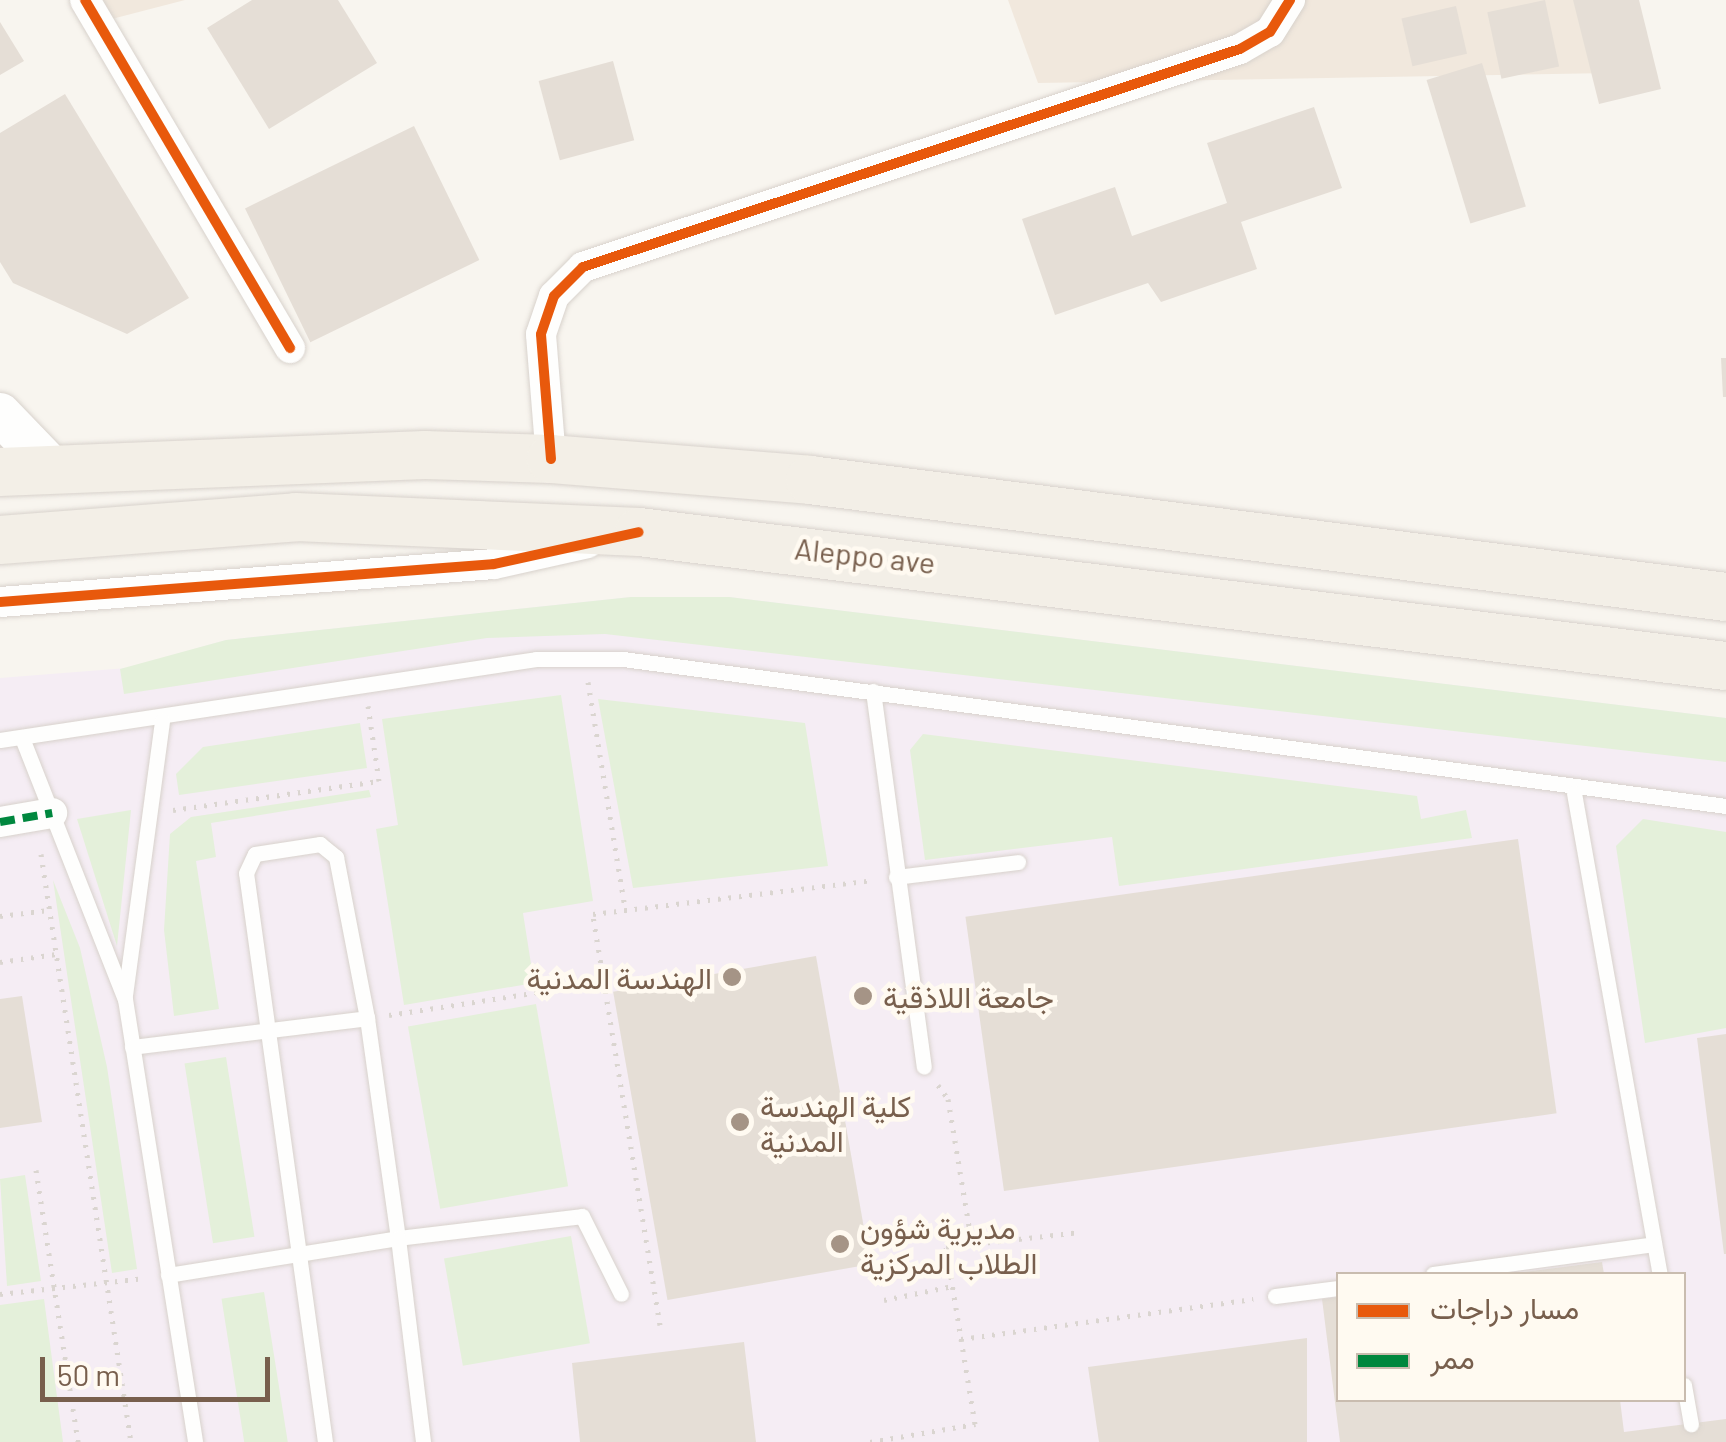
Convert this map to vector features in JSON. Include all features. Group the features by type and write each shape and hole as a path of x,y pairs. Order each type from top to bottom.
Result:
{"main road":[{"path":"0,414 52,468"},
{"path":"0,472 551,459 810,480 1726,597"},
{"name":"Aleppo ave","path":"0,540 296,517 639,532 1726,666"}],"street":[{"path":"85,0 290,348"},
{"path":"551,459 541,334 554,296 584,267 1240,50 1270,32 1290,0"},
{"path":"0,602 494,564 639,532"},
{"path":"0,822 43,815"}],"lane":[{"path":"0,740 585,659 872,692 1574,793 1726,806"},
{"path":"872,692 924,1067"},
{"path":"125,999 162,720"},
{"path":"22,738 43,815 125,999 194,1442"},
{"path":"1574,793 1660,1272"},
{"path":"325,1442 266,1029 248,861 320,844 336,856 367,1018 423,1442"},
{"path":"896,877 1018,862"},
{"path":"132,1046 367,1018"},
{"path":"168,1275 398,1238 582,1216 621,1294"},
{"path":"1448,1272 1654,1244"},
{"path":"1275,1296 1336,1288"},
{"path":"1686,1396 1692,1424"}],"path":[{"path":"585,659 626,908"},
{"path":"150,813 379,781 365,688"},
{"path":"43,815 49,910 131,1442"},
{"path":"660,1325 592,914 896,877"},
{"path":"0,916 49,910"},
{"path":"0,962 56,954"},
{"path":"367,1018 604,982"},
{"path":"924,1067 948,1098 972,1244"},
{"path":"36,1170 78,1442"},
{"path":"870,1442 976,1424 946,1247 1080,1232"},
{"path":"0,1294 168,1275"},
{"path":"884,1300 953,1286"},
{"path":"961,1339 1275,1296"}],"shaded area":[{"path":"100,0 185,0 108,20"},
{"path":"1008,0 1616,0 1610,73 1038,83"},
{"name":"جامعة اللاذقية","path":"631,597 729,597 1726,718 1726,1442 0,1442 0,678 127,668 226,640"}],"green space":[{"path":"631,597 729,597 1726,718 1726,762 605,634 487,638 124,694 120,669 226,640"},
{"path":"561,695 593,901 523,913 534,983 404,1005 376,829 398,825 382,719"},
{"path":"598,699 805,723 828,866 633,888"},
{"path":"360,723 367,768 179,795 176,774 203,747"},
{"path":"923,734 1417,796 1421,819 1466,810 1472,838 1119,886 1112,837 925,860 910,750"},
{"path":"369,790 371,797 211,823 216,857 196,861 219,1009 174,1016 164,930 170,834 191,817"},
{"path":"131,810 117,946 77,819"},
{"path":"1643,819 1726,832 1726,1028 1645,1043 1616,846"},
{"path":"53,880 80,948 107,1067 137,1269 112,1273"},
{"path":"536,1004 568,1186 440,1209 408,1027"},
{"path":"226,1057 254,1237 213,1243 185,1064"},
{"path":"25,1175 41,1281 7,1286 0,1179"},
{"path":"571,1236 590,1343 463,1366 444,1258"},
{"path":"264,1292 288,1442 244,1442 222,1299"},
{"path":"44,1299 63,1442 0,1442 0,1305"}],"building":[{"path":"252,0 338,0 377,63 269,129 207,28"},
{"path":"1545,0 1559,67 1501,79 1487,12"},
{"path":"1573,0 1639,0 1661,89 1599,104"},
{"path":"1456,6 1467,54 1412,66 1401,19"},
{"path":"0,22 24,61 0,75"},
{"path":"613,61 634,140 560,160 539,81"},
{"path":"1482,63 1526,206 1470,223 1427,80"},
{"path":"65,94 189,298 127,334 13,283 0,262 0,133"},
{"path":"1314,107 1342,188 1241,222 1257,269 1161,302 1148,283 1055,315 1022,219 1115,187 1132,236 1227,203 1207,143"},
{"path":"414,126 479,260 310,342 245,208"},
{"path":"1721,358 1726,358 1726,397 1723,397"},
{"path":"1518,839 1557,1113 1004,1191 965,917"},
{"name":"كلية الهندسة المدنية","path":"816,956 870,1264 667,1300 613,992"},
{"path":"22,996 42,1122 0,1128 0,999"},
{"path":"1726,1034 1726,1254 1724,1254 1697,1038"},
{"path":"1602,1262 1604,1272 1524,1272"},
{"path":"1336,1297 1336,1402 1620,1402 1624,1432 1726,1419 1726,1442 1340,1442 1322,1299"},
{"path":"1307,1338 1307,1442 1099,1442 1088,1367"},
{"path":"744,1342 756,1442 580,1442 572,1363"}],"marked path":[{"path":"0,822 52,813"}],"cycle path":[{"path":"85,0 290,348"},
{"path":"551,459 541,334 554,296 583,267 1240,49 1270,32 1290,0"},
{"path":"0,602 494,564 639,532"}],"place":[{"name":"الهندسة المدنية","path":"732,977"},
{"name":"جامعة اللاذقية","path":"863,996"},
{"name":"كلية الهندسة المدنية","path":"740,1122"},
{"name":"مديرية شؤون الطلاب المركزية","path":"840,1244"}]}
